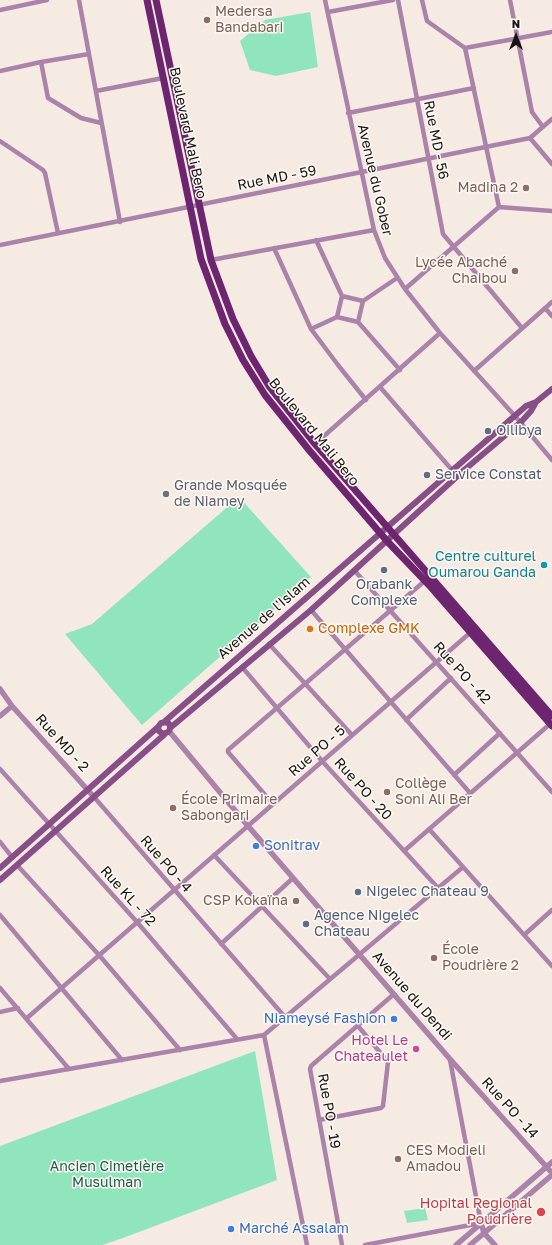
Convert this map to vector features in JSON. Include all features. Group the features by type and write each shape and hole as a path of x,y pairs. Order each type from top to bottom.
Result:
{"main road":[{"name":"Boulevard Mali Bero","path":"147,0 201,259 225,324 243,360 265,395 294,432 387,541 428,578"},
{"name":"Boulevard Mali Bero","path":"156,0 211,260 233,319 251,356 269,386 316,444 394,534 428,578 551,724"},
{"path":"170,112 179,110"},
{"path":"536,402 552,389"},
{"name":"Avenue de l'Islam","path":"164,722 387,526 481,447 526,406 536,402"},
{"name":"Avenue de l'Islam","path":"0,880 168,731 311,610 463,471 521,422 531,411 536,402"},
{"path":"294,432 302,426"},
{"path":"458,465 463,471"},
{"path":"437,484 443,490"},
{"name":"Boulevard Mali Bero","path":"473,630 552,716"},
{"path":"0,868 161,723 164,722 169,724 168,731 159,731 158,727"}],"street":[{"path":"0,10 23,2 47,0"},
{"path":"79,0 120,222"},
{"name":"Avenue du Gober","path":"325,0 374,230 385,258 405,289 440,333 521,422 552,460"},
{"path":"328,12 393,0"},
{"name":"Rue MD - 56","path":"398,0 443,234 522,328"},
{"path":"422,0 427,21 465,48 499,207"},
{"path":"510,0 532,112 543,127"},
{"path":"465,48 552,32"},
{"path":"0,72 41,62 89,54"},
{"path":"41,62 48,98 81,118 101,123"},
{"path":"96,91 163,78"},
{"path":"348,113 417,98 474,88"},
{"name":"Rue MD - 59","path":"0,245 120,222 530,138 552,119"},
{"path":"530,138 552,164"},
{"path":"0,142 43,170 45,173 58,233"},
{"path":"405,289 499,207 552,210"},
{"path":"211,260 374,230"},
{"path":"316,240 342,296 337,317"},
{"path":"274,248 311,329 366,400"},
{"path":"358,322 363,301 397,278"},
{"path":"342,296 363,301"},
{"path":"474,371 552,302"},
{"path":"544,308 552,316"},
{"path":"311,329 337,317 358,322 400,370"},
{"path":"316,444 440,333"},
{"path":"380,387 452,470"},
{"name":"Rue PO - 42","path":"354,570 552,792"},
{"path":"273,804 228,752 228,750 428,578"},
{"path":"311,610 470,793"},
{"name":"Rue PO - 5","path":"27,1018 473,630"},
{"path":"269,644 352,735"},
{"name":"Rue PO - 20","path":"242,667 322,761 438,888"},
{"path":"406,720 451,678"},
{"name":"Rue MD - 2","path":"0,689 12,706 94,796"},
{"name":"Rue MD - 2","path":"0,696 12,706"},
{"path":"0,716 12,706"},
{"path":"404,851 551,724"},
{"name":"Avenue du Dendi","path":"168,731 248,826 450,1059 481,1223"},
{"path":"454,775 500,733"},
{"name":"Rue KL - 72","path":"0,769 137,922 237,1039"},
{"name":"Rue PO - 4","path":"94,796 285,1017"},
{"path":"429,829 552,966"},
{"path":"0,842 12,857"},
{"path":"214,855 330,979"},
{"path":"17,865 99,955 180,1050"},
{"path":"0,1081 264,1035 463,867"},
{"path":"221,944 293,878"},
{"path":"524,934 552,910"},
{"path":"0,915 63,988 122,1060"},
{"path":"0,988 69,1069"},
{"name":"Rue PO - 19","path":"342,1245 310,1071 311,1066 394,994"},
{"path":"0,1012 18,1008"},
{"path":"319,1120 381,1108 383,1106 388,1062 358,1026"},
{"path":"264,1035 307,1245"},
{"name":"Rue PO - 14","path":"450,1059 552,1174"},
{"path":"456,1245 552,1162"},
{"path":"470,1245 552,1174"},
{"path":"481,1223 484,1233 495,1245"},
{"path":"365,1245 481,1223"}],"green space":[{"path":"310,12 318,67 276,76 250,70 240,41 265,20"},
{"path":"239,497 311,577 142,725 65,634 92,624"},
{"name":"Ancien Cimetière Musulman","path":"255,1051 277,1180 102,1245 0,1245 0,1146"},
{"path":"425,1208 428,1220 407,1223 404,1211"}],"place":[{"name":"Medersa Bandabari","path":"207,20"},
{"name":"Madina 2","path":"526,188"},
{"name":"Lycée Abaché Chaibou","path":"515,271"},
{"name":"Oilibya","path":"488,431"},
{"name":"Service Constat","path":"427,475"},
{"name":"Grande Mosquée de Niamey","path":"166,494"},
{"name":"Centre culturel Oumarou Ganda","path":"544,565"},
{"name":"Orabank Complexe","path":"384,570"},
{"name":"Complexe GMK","path":"310,629"},
{"name":"Collège Soni Ali Ber","path":"387,792"},
{"name":"École Primaire Sabongari","path":"173,808"},
{"name":"Sonitrav","path":"256,846"},
{"name":"Nigelec Chateau 9","path":"358,892"},
{"name":"CSP Kokaïna","path":"296,901"},
{"name":"Agence Nigelec Chateau","path":"306,924"},
{"name":"École Poudrière 2","path":"434,958"},
{"name":"Niameysé Fashion","path":"394,1019"},
{"name":"Hotel Le Chateaulet","path":"416,1049"},
{"name":"CES Modieli Amadou","path":"398,1159"},
{"name":"Hopital Regional Poudrière","path":"541,1212"},
{"name":"Marché Assalam","path":"231,1229"}]}
